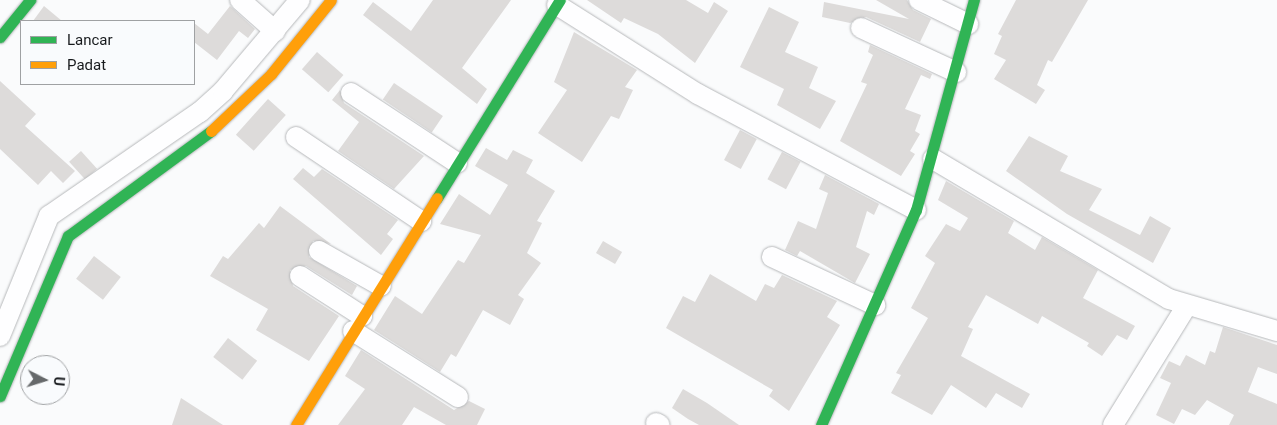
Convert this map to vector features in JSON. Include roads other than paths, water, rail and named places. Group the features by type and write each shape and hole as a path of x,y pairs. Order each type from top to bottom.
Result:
{"street":[{"path":"0,36 30,0"},
{"path":"240,0 275,31"},
{"path":"0,336 49,216 200,112 275,31 300,0"},
{"path":"0,396 68,236 217,127 271,74 331,0"},
{"path":"919,0 968,24"},
{"path":"821,425 916,210 933,159 974,0"},
{"path":"296,425 558,2 698,94 916,210"},
{"path":"861,28 956,72"},
{"path":"351,93 457,163"},
{"path":"296,137 421,221"},
{"path":"933,159 1186,307 1277,331"},
{"path":"319,251 381,286"},
{"path":"772,257 875,305"},
{"path":"300,276 358,324 458,397"},
{"path":"1113,425 1186,307"}]}
